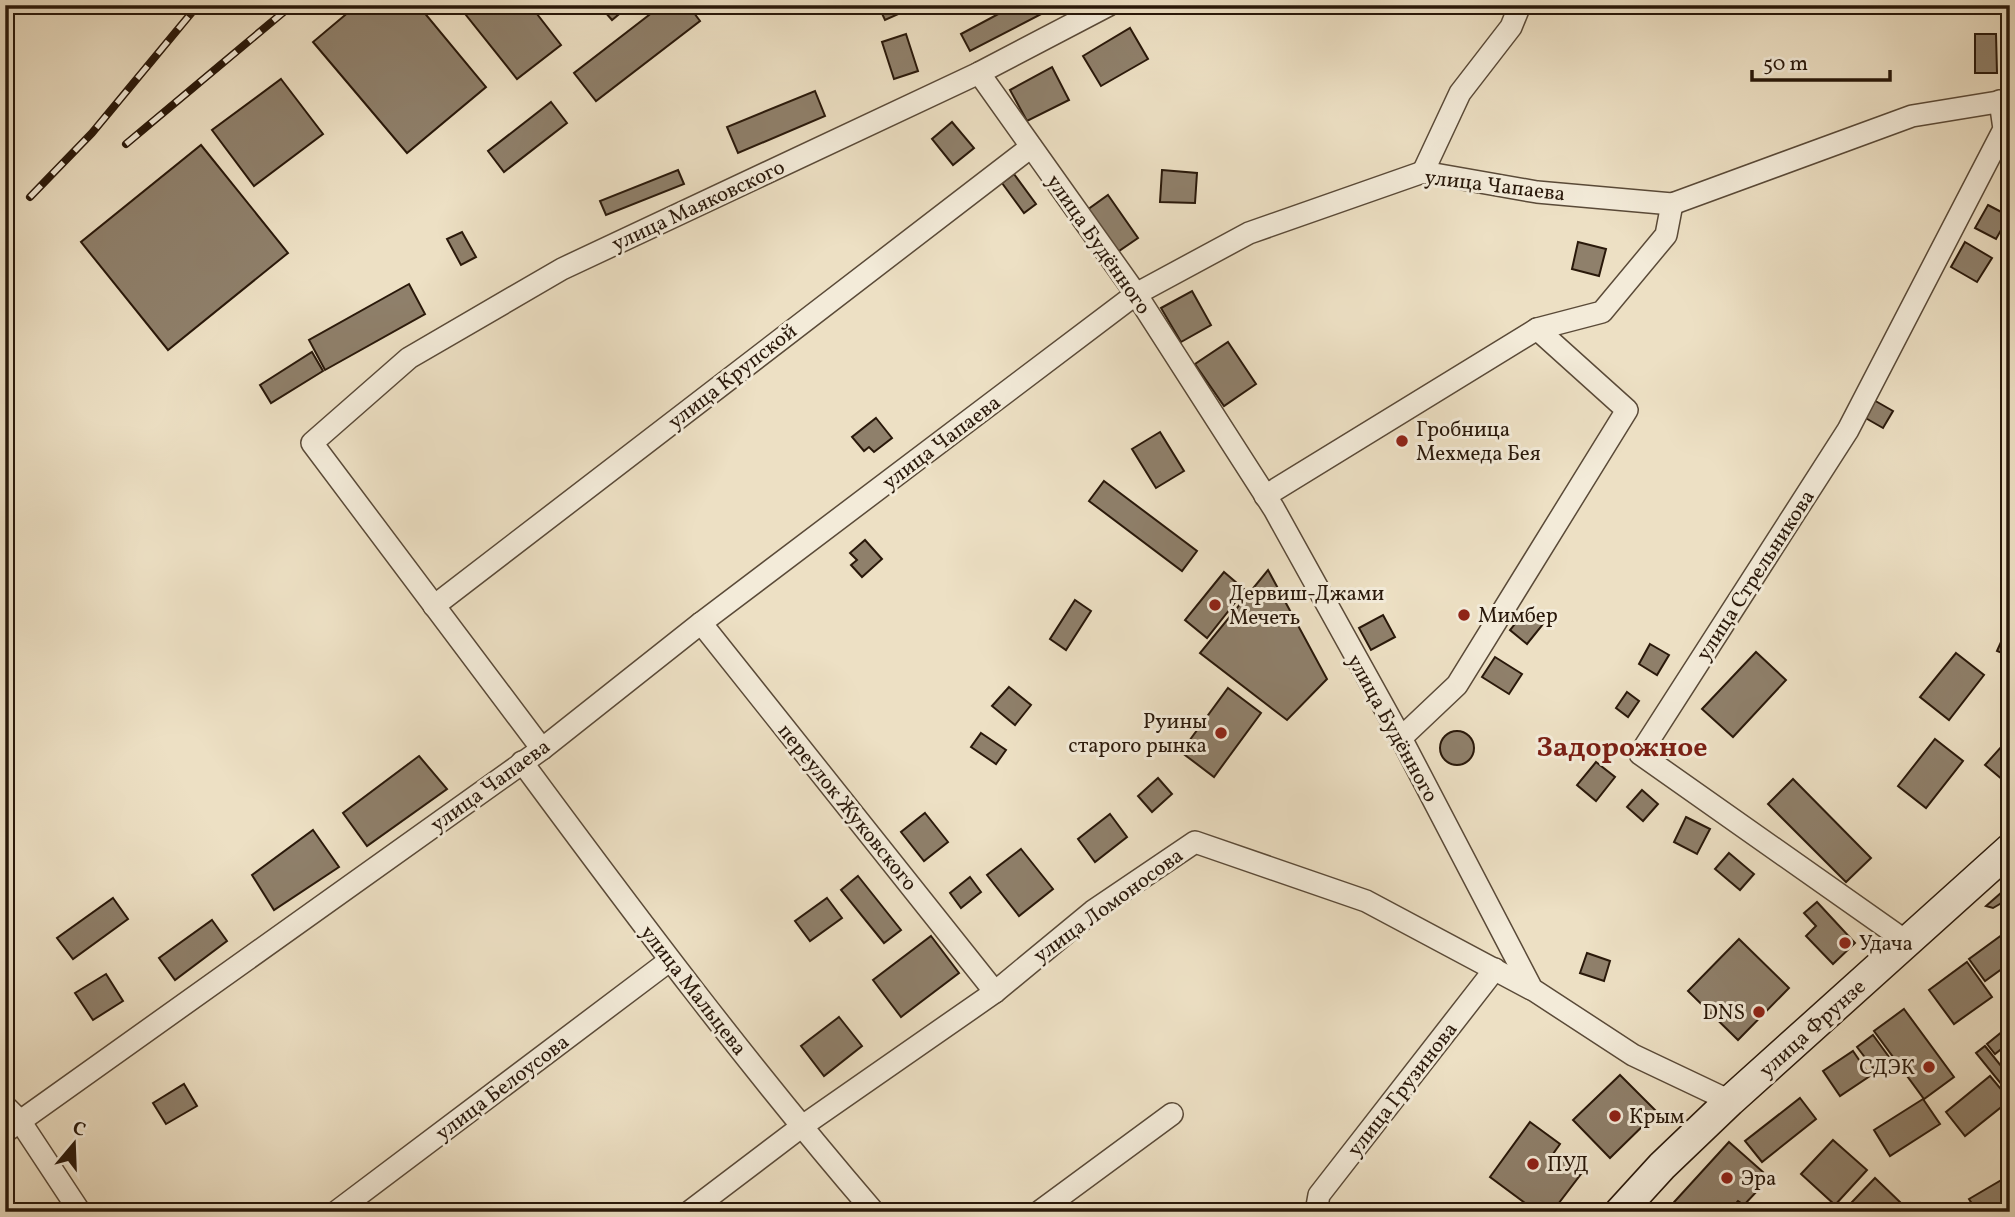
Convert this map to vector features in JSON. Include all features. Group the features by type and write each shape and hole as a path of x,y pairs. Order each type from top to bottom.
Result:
{"main road":[{"name":"улица Фрунзе","path":"1620,1212 1662,1166 1730,1101 2010,849"}],"street":[{"name":"улица Маяковского","path":"434,606 312,443 409,358 562,269 979,73 1109,5"},
{"path":"1423,172 1460,93 1511,27 1520,5"},
{"name":"улица Будённого","path":"979,73 1136,294 1265,496 1401,738 1532,989 1633,1055 1730,1101"},
{"name":"улица Чапаева","path":"10,1120 542,749 701,623 1136,294 1249,233 1423,172 1537,192 1672,204 1912,116 2005,101"},
{"name":"улица Стрельникова","path":"1907,942 1640,754 1848,430 2004,130 2005,101"},
{"name":"улица Крупской","path":"434,606 1031,147"},
{"path":"1265,496 1536,329 1602,312 1666,235 1672,204"},
{"path":"1401,738 1457,685 1627,410 1536,329"},
{"path":"434,606 542,749"},
{"name":"переулок Жуковского","path":"701,623 995,992"},
{"name":"улица Мальцева","path":"522,762 669,961 801,1127 874,1212"},
{"name":"улица Ломоносова","path":"689,1212 801,1127 995,992 1093,911 1195,842 1366,901 1532,989"},
{"name":"улица Белоусова","path":"335,1212 669,961"},
{"name":"улица Грузинова","path":"1316,1212 1319,1195 1494,969"},
{"path":"1039,1212 1172,1114"},
{"path":"10,1120 80,1212"}],"building":[{"path":"357,5 418,5 486,87 407,153 313,42"},
{"path":"458,5 530,5 561,45 517,79"},
{"path":"599,5 630,5 612,20"},
{"path":"662,5 688,5 700,21 596,101 574,73"},
{"path":"878,5 913,5 914,7 885,20"},
{"path":"920,5 939,5 922,11"},
{"path":"1015,5 1044,5 1047,11 970,51 961,34"},
{"path":"1130,28 1148,59 1101,86 1083,56"},
{"path":"906,34 918,71 894,79 882,42"},
{"path":"1975,34 1996,34 1997,73 1975,73"},
{"path":"1052,67 1069,100 1027,121 1010,90"},
{"path":"281,79 323,134 254,186 212,130"},
{"path":"815,91 825,116 738,153 727,127"},
{"path":"551,102 567,123 504,172 488,151"},
{"path":"952,122 974,148 953,165 932,139"},
{"path":"201,145 288,253 168,350 81,242"},
{"path":"678,170 684,184 606,215 600,201"},
{"path":"1162,170 1197,173 1195,203 1160,202"},
{"path":"1014,174 1036,204 1024,213 1002,183"},
{"path":"1108,195 1138,238 1116,253 1087,210"},
{"path":"1988,205 2009,216 1996,239 1975,228"},
{"path":"462,232 476,257 461,265 447,239"},
{"path":"1578,242 1606,249 1599,276 1572,269"},
{"path":"1965,242 1992,258 1977,282 1951,267"},
{"path":"409,284 425,314 325,370 309,340"},
{"path":"1192,291 1211,325 1181,342 1161,308"},
{"path":"1228,342 1256,384 1224,406 1195,364"},
{"path":"312,352 323,371 271,403 260,385"},
{"path":"1872,399 1893,411 1883,428 1862,416"},
{"path":"876,418 892,438 874,452 869,447 864,451 852,437"},
{"path":"1160,432 1184,471 1156,488 1132,449"},
{"path":"1104,481 1197,551 1182,571 1089,501"},
{"path":"865,540 882,559 862,577 851,565 857,560 850,553"},
{"path":"1268,570 1327,679 1287,720 1200,653"},
{"name":"Дервиш-Джами Мечеть","path":"1224,572 1245,590 1207,638 1185,620"},
{"path":"1075,600 1091,611 1066,650 1050,639"},
{"path":"1527,609 1544,623 1527,644 1510,630"},
{"path":"1383,615 1395,637 1371,650 1359,628"},
{"path":"2010,622 2010,656 1997,651"},
{"path":"1650,644 1669,655 1657,675 1639,664"},
{"path":"1756,652 1786,680 1733,737 1702,709"},
{"path":"1956,653 1984,675 1949,720 1920,697"},
{"path":"1495,657 1522,674 1509,694 1482,677"},
{"path":"1009,687 1031,705 1015,725 992,706"},
{"name":"Руины старого рынка","path":"1228,688 1261,713 1214,777 1181,752"},
{"path":"1627,692 1639,701 1628,717 1616,708"},
{"path":"1457,731 1469,736 1474,748 1469,760 1457,765 1445,760 1440,748 1445,736"},
{"path":"981,733 1006,750 996,764 971,747"},
{"path":"2010,737 2010,772 2003,780 1985,765"},
{"path":"1935,739 1963,761 1926,808 1898,786"},
{"path":"419,756 447,789 367,846 343,813"},
{"path":"1596,762 1615,777 1596,801 1577,785"},
{"path":"1158,778 1172,794 1152,812 1138,796"},
{"path":"1793,779 1871,858 1846,882 1768,804"},
{"path":"1642,790 1658,804 1643,821 1627,807"},
{"path":"925,813 948,842 924,861 901,832"},
{"path":"1110,814 1127,837 1095,862 1078,839"},
{"path":"1686,817 1710,829 1697,854 1674,842"},
{"path":"313,830 339,867 274,910 252,875"},
{"path":"1021,849 1053,889 1019,916 987,875"},
{"path":"1729,853 1754,874 1740,890 1715,869"},
{"path":"858,876 901,930 884,943 841,890"},
{"path":"970,877 981,892 961,908 950,893"},
{"path":"2010,885 2010,898 1993,908 1986,906"},
{"path":"113,898 128,919 73,959 57,938"},
{"path":"827,898 842,918 810,941 795,921"},
{"path":"1817,902 1855,943 1833,964 1806,936 1816,926 1804,913"},
{"path":"212,920 227,941 175,980 159,958"},
{"path":"2010,929 2010,963 1985,981 1969,959"},
{"path":"931,936 959,973 901,1017 873,980"},
{"path":"1739,939 1789,988 1738,1040 1688,991"},
{"path":"1587,953 1610,961 1604,981 1580,973"},
{"path":"1967,962 1992,997 1954,1024 1929,990"},
{"path":"106,974 123,1001 93,1020 75,993"},
{"path":"1904,1009 1954,1077 1924,1099 1874,1031"},
{"path":"839,1017 862,1046 824,1076 801,1046"},
{"path":"2008,1027 2010,1042 1995,1054 1987,1044"},
{"path":"1873,1035 1889,1057 1873,1068 1857,1047"},
{"path":"1985,1046 2010,1077 2010,1095 1976,1053"},
{"path":"1853,1051 1870,1076 1840,1096 1823,1071"},
{"name":"Крым","path":"1620,1075 1657,1112 1610,1158 1573,1120"},
{"path":"1990,1076 2010,1100 1965,1136 1946,1112"},
{"path":"184,1084 197,1106 166,1124 153,1103"},
{"path":"1800,1098 1816,1119 1762,1162 1745,1141"},
{"path":"1923,1099 1940,1124 1890,1156 1874,1130"},
{"name":"ПУД","path":"1530,1122 1560,1144 1553,1154 1581,1174 1552,1212 1537,1212 1490,1177"},
{"path":"1833,1140 1867,1170 1835,1205 1801,1174"},
{"name":"Эра","path":"1729,1142 1763,1172 1753,1183 1759,1189 1744,1205 1738,1201 1728,1212 1665,1212"},
{"path":"2010,1175 2010,1212 1977,1212 1969,1199"},
{"path":"1875,1178 1902,1204 1894,1212 1862,1212 1852,1202"}],"railway":[{"path":"30,197 92,133 198,5"},
{"path":"126,144 292,5"}],"place":[{"name":"Гробница Мехмеда Бея","path":"1402,441"},
{"name":"Дервиш-Джами Мечеть","path":"1215,605"},
{"name":"Мимбер","path":"1464,615"},
{"name":"Руины старого рынка","path":"1221,733"},
{"name":"Удача","path":"1845,943"},
{"name":"DNS","path":"1759,1012"},
{"name":"СДЭК","path":"1929,1067"},
{"name":"Крым","path":"1615,1116"},
{"name":"ПУД","path":"1533,1164"},
{"name":"Эра","path":"1727,1178"}],"district":[{"name":"Задорожное","path":"1622,746"}]}
